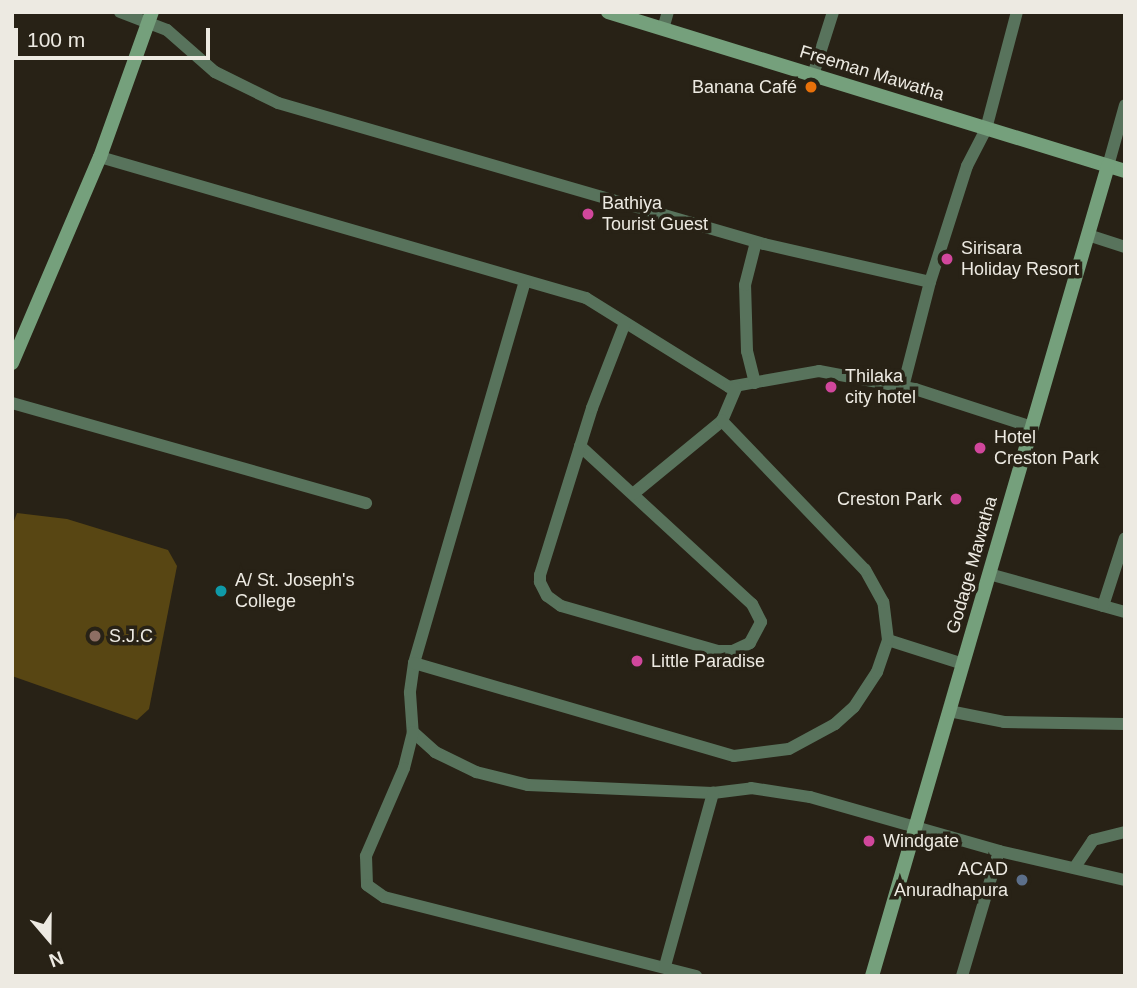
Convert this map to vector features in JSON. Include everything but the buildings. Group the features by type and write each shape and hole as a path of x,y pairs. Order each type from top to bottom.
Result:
{"street":[{"path":"120,12 150,17 180,38 215,72 278,103 756,242 930,282"},
{"name":"Freeman Mawatha","path":"608,12 1125,171"},
{"path":"663,29 668,12"},
{"path":"813,75 833,12"},
{"path":"903,387 930,282 967,166 986,129 1017,12"},
{"path":"12,363 100,156 150,17"},
{"path":"1108,166 1125,105"},
{"path":"100,156 586,298 721,384 736,388 819,371 903,387 1032,428"},
{"name":"Godage Mawatha","path":"872,976 1108,166"},
{"path":"1088,235 1125,247"},
{"path":"755,383 747,351 745,285 756,242"},
{"path":"525,281 414,663 410,693 413,732 404,768 366,856 367,885 384,897 696,976"},
{"path":"580,446 757,610 760,628 750,643 733,651 718,651 561,606 547,596 540,575 580,446 625,323"},
{"path":"633,494 722,421 736,388"},
{"path":"12,403 366,503"},
{"path":"414,663 705,750 764,754 810,739 854,707 877,672 888,640 883,601 865,570 722,421"},
{"path":"1103,606 1125,538"},
{"path":"989,574 1125,612"},
{"path":"888,640 963,664"},
{"path":"949,711 1004,722 1125,724"},
{"path":"413,732 435,752 476,772 528,785 713,793 751,788 810,797 999,851 1125,880"},
{"path":"665,966 713,793"},
{"path":"1075,867 1093,840 1125,832"},
{"path":"962,976 999,851"}],"shaded area":[{"path":"17,513 67,519 168,550 177,566 149,709 137,720 12,676 12,526"}],"place":[{"name":"Banana Café","path":"811,87"},
{"name":"Bathiya Tourist Guest","path":"588,214"},
{"name":"Sirisara Holiday Resort","path":"947,259"},
{"name":"Thilaka city hotel","path":"831,387"},
{"name":"Hotel Creston Park","path":"980,448"},
{"name":"Creston Park","path":"956,499"},
{"name":"A/ St. Joseph's College","path":"221,591"},
{"name":"S.J.C","path":"95,636"},
{"name":"Little Paradise","path":"637,661"},
{"name":"Windgate","path":"869,841"},
{"name":"ACAD Anuradhapura","path":"1022,880"}]}
